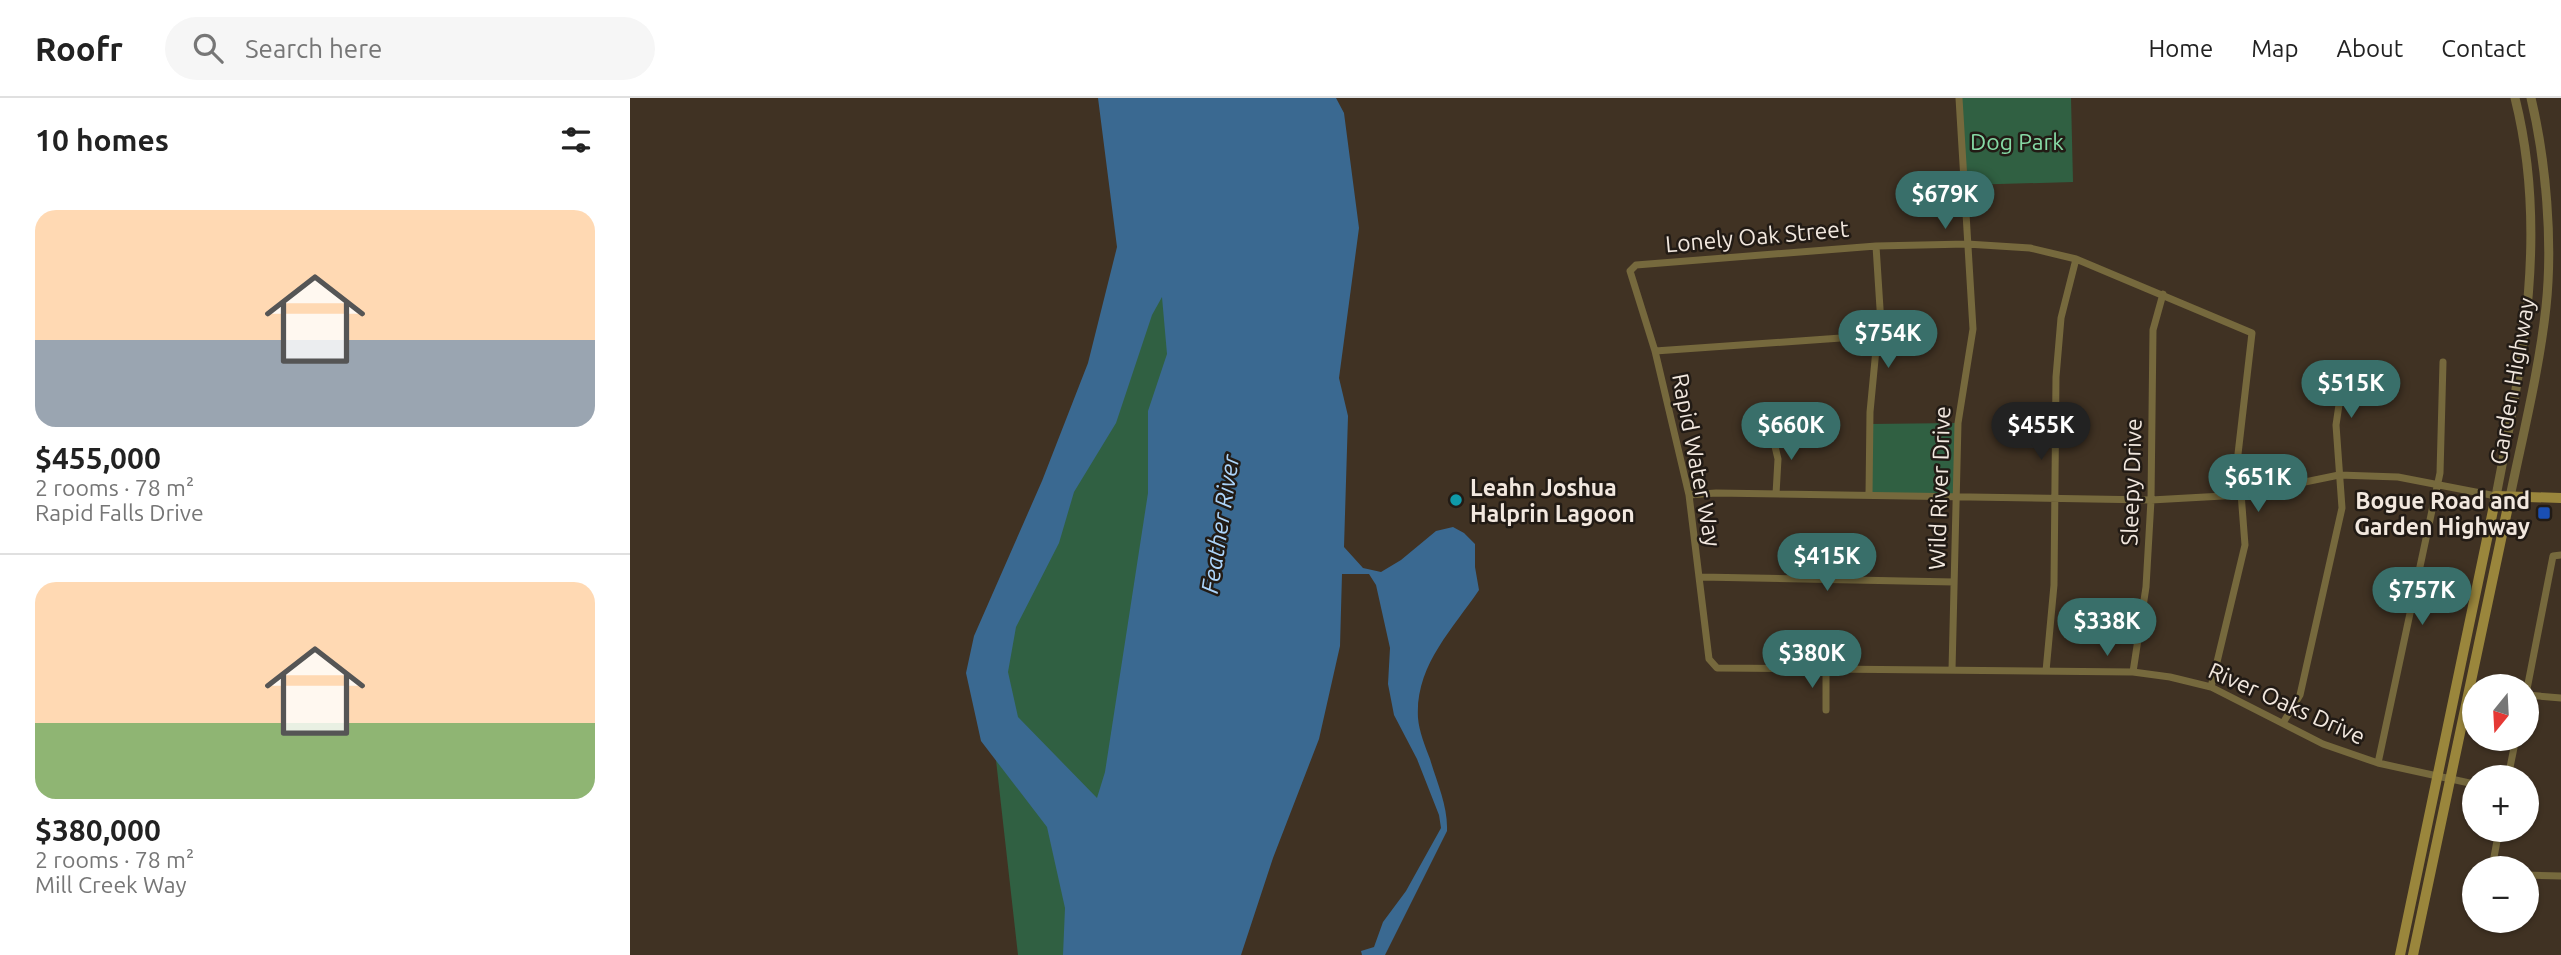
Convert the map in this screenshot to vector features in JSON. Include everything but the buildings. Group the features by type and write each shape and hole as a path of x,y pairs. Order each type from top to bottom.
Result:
{"main road":[{"path":"2496,496 2561,498"},
{"name":"Garden Highway","path":"2400,955 2496,496"},
{"name":"Garden Highway","path":"2413,955 2510,497"}],"street":[{"name":"Wild River Drive","path":"1952,670 1958,424 1973,329 1959,98"},
{"name":"Garden Highway","path":"2496,496 2522,366 2531,265 2529,172 2515,98"},
{"name":"Garden Highway","path":"2510,497 2535,378 2546,307 2549,238 2538,127 2531,98"},
{"name":"Lonely Oak Street","path":"1630,271 1636,265 1877,246 1967,244 2030,248 2076,260 2252,333 2238,454 2241,495"},
{"path":"1869,495 1870,412 1877,339 1881,324 1877,246"},
{"path":"2046,671 2054,585 2056,377 2061,318 2076,260"},
{"path":"2531,265 2548,267"},
{"name":"Rapid Water Way","path":"1630,271 1655,351 1689,495 1709,659"},
{"name":"Sleepy Drive","path":"2133,672 2146,587 2151,500 2153,330 2163,294"},
{"path":"1655,351 1855,337 1877,339"},
{"path":"2378,763 2438,485 2443,362"},
{"path":"2283,723 2300,695 2342,508 2336,425 2345,364"},
{"path":"1772,434 1777,459 1776,494"},
{"path":"1689,495 1716,493 2151,500 2241,495 2339,475 2398,477 2496,496"},
{"path":"2211,687 2245,545 2245,517 2241,495"},
{"path":"2530,674 2553,556 2561,555"},
{"path":"1700,577 1954,582"},
{"name":"River Oaks Drive","path":"1709,659 1717,668 2133,672 2170,677 2211,687 2323,744 2378,763 2462,782"},
{"path":"1826,669 1826,710"},
{"path":"2539,696 2561,698"},
{"path":"2539,875 2561,876"}],"green space":[{"name":"Dog Park","path":"1959,98 2071,98 2073,182 1964,185"},
{"path":"1158,265 1183,382 1079,955 1018,955 990,707 992,657"},
{"path":"1958,423 1956,497 1869,495 1870,424"}],"water":[{"name":"Feather River","path":"1098,98 1336,98 1344,113 1359,228 1339,378 1348,416 1344,547 1363,568 1381,572 1401,560 1436,531 1453,527 1475,544 1479,590 1437,650 1422,682 1418,718 1444,804 1447,831 1385,955 1362,955 1361,951 1374,947 1383,922 1406,891 1441,828 1439,815 1417,759 1394,715 1388,684 1390,648 1376,585 1369,574 1342,574 1340,646 1319,739 1273,858 1241,955 1063,955 1065,908 1047,827 981,741 966,673 974,636 1042,481 1088,363 1117,247","holes":["1162,297 1167,354 1148,411 1148,493 1105,772 1097,798 1018,717 1008,672 1016,627 1059,543 1074,492 1116,423 1152,315"]}],"place":[{"name":"Leahn Joshua Halprin Lagoon","path":"1456,500"},
{"name":"Bogue Road and Garden Highway","path":"2544,513"}]}
